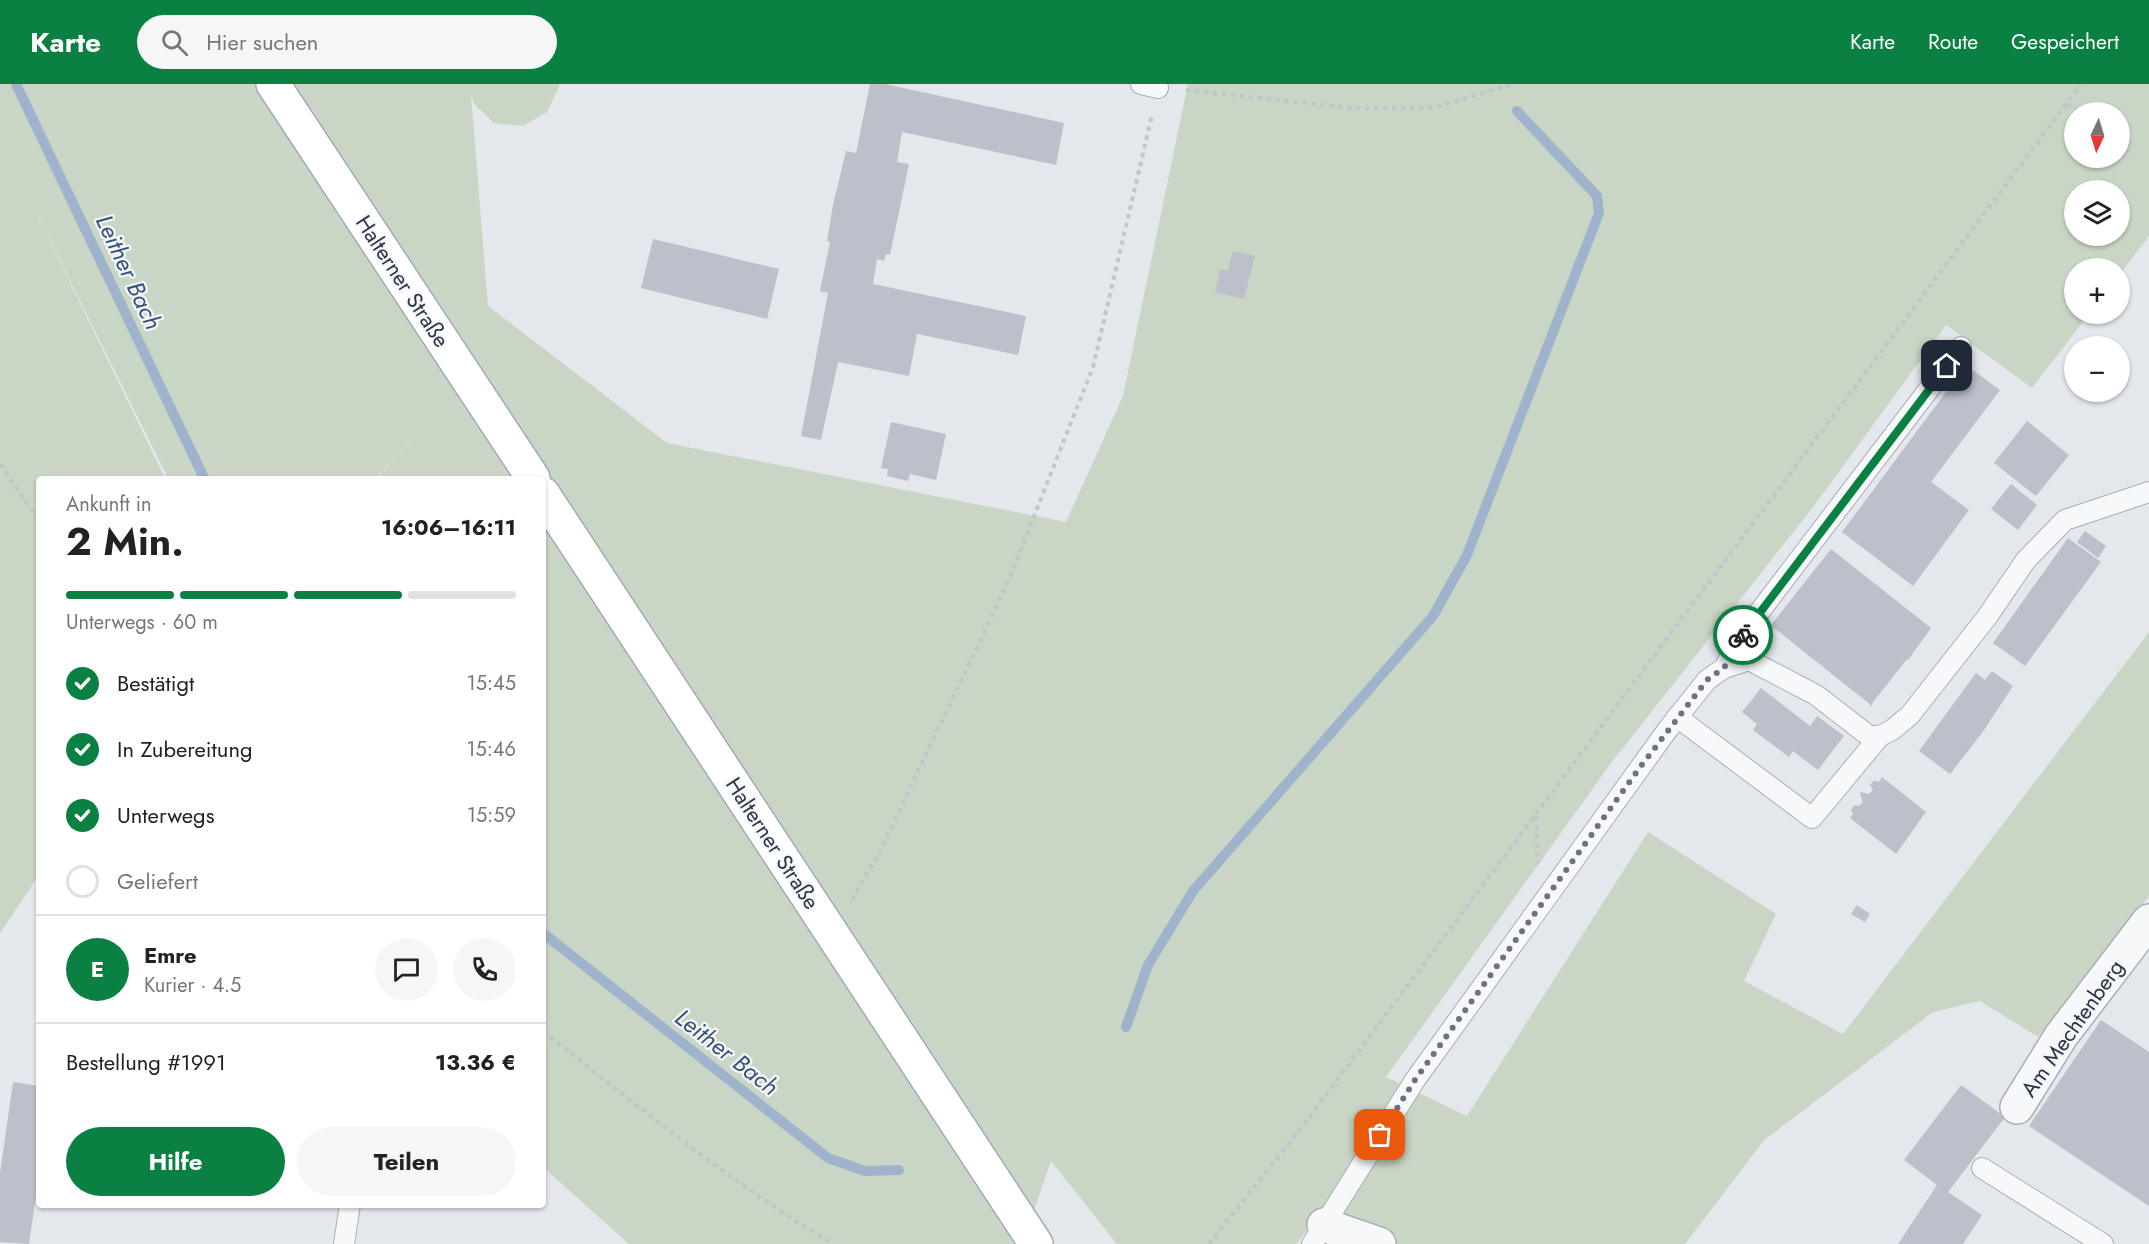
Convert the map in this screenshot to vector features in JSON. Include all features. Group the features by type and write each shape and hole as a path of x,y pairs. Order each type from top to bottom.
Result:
{"main road":[{"name":"Halterner Straße","path":"273,84 532,476"},
{"name":"Halterner Straße","path":"546,499 1036,1244"}],"street":[{"name":"Am Mechtenberg","path":"2016,1107 2061,1036 2149,921"},
{"path":"1318,1234 1379,1244"}],"lane":[{"path":"1724,668 1744,632 1961,347"},
{"path":"1677,717 1812,818 1880,736 1892,730 1910,715 1987,616 2026,560 2065,519 2149,492"},
{"path":"1318,1234 1415,1080 1677,717 1707,680 1724,668 1749,660 1816,695 1869,736 1880,736"},
{"path":"1982,1168 2103,1244"},
{"path":"344,1244 349,1208"}],"path":[{"path":"832,935 881,849 1008,582 1093,367 1150,86 1361,109 1435,107 1513,84"},
{"path":"2068,102 2081,84"},
{"path":"1209,1244 1308,1119 2064,108"},
{"path":"0,464 36,517"},
{"path":"546,1033 698,1152 784,1215 833,1244"}],"green space":[{"path":"0,84 267,84 525,476 379,476 430,422 378,476 167,476 27,194 164,476 36,476 36,879 0,933"},
{"path":"285,84 559,84 547,112 523,126 494,123 474,104 471,95 488,306 667,443 1066,522 1123,396 1188,84 2149,84 2149,236 2130,261 2130,258 2064,258 2064,324 2081,324 2072,336 2064,336 2064,346 2032,388 1946,325 1814,506 1611,763 1386,1077 1467,1116 1648,832 1776,914 1744,981 1843,1034 2149,632 2149,896 2038,1037 1980,1001 1933,1012 1764,1140 1685,1244 1396,1244 1311,1225 1296,1244 1117,1244 1051,1161 1028,1227 546,486 546,476 540,476"},
{"path":"546,508 1033,1244 629,1244 546,1170"}],"building":[{"path":"870,84 885,84 1064,123 1056,165 902,132 897,162 909,164 890,255 886,254 884,261 877,259 873,284 1026,316 1018,355 917,334 909,376 838,362 821,440 801,436 828,293 820,291 830,242 827,241 833,205 846,151 856,153"},
{"path":"653,239 779,269 767,319 641,288"},
{"path":"1233,251 1255,256 1244,299 1215,292 1220,269 1228,271"},
{"path":"1966,365 2000,390 1931,482 1969,510 1913,586 1842,532"},
{"path":"2027,421 2069,455 2036,496 1994,463"},
{"path":"891,422 946,434 936,480 910,474 908,481 887,476 888,469 881,468"},
{"path":"2011,484 2037,505 2018,530 1991,509"},
{"path":"2085,531 2106,546 2098,558 2077,542"},
{"path":"2068,538 2101,562 2025,666 1993,643"},
{"path":"1831,549 1931,628 1872,706 1770,626"},
{"path":"1992,671 2013,686 1982,733 1950,774 1919,751 1976,673 1985,680"},
{"path":"1761,688 1810,726 1817,716 1844,736 1818,770 1793,751 1789,757 1753,730 1757,724 1742,712"},
{"path":"1882,777 1926,812 1896,854 1850,818 1854,805 1859,806 1863,802 1861,792 1869,794 1873,790 1870,785 1874,780 1879,782"},
{"path":"1857,905 1870,914 1865,922 1851,914"},
{"path":"2101,1020 2149,1052 2149,1206 2029,1126"},
{"path":"13,1082 36,1086 36,1196 29,1244 0,1242 0,1173"},
{"path":"1961,1085 2005,1117 1948,1192 1982,1215 1963,1244 1898,1244 1937,1185 1904,1160"}],"waterway":[{"name":"Leither Bach","path":"16,84 203,476"},
{"path":"1126,1027 1148,965 1193,891 1433,616 1467,555 1599,213 1597,196 1517,111"},
{"name":"Leither Bach","path":"546,935 828,1158 865,1171 899,1170"}],"way so far":[{"path":"1380,1135 1415,1080 1641,766 1707,680 1724,668 1743,635"}],"route":[{"path":"1743,635 1947,366"}]}
